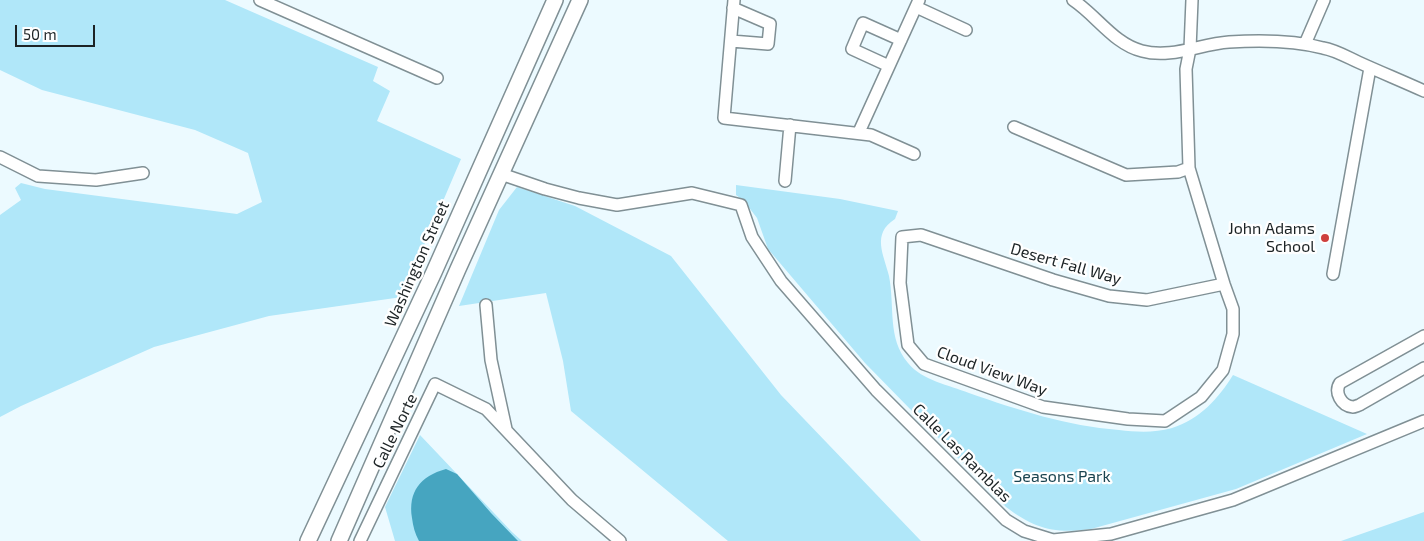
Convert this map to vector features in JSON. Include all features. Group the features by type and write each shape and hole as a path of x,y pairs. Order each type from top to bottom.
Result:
{"main road":[{"name":"Washington Street","path":"308,541 434,272 555,0"},
{"path":"339,541 458,269 580,0"}],"street":[{"path":"260,0 437,78"},
{"path":"1073,0 1113,36 1133,48 1154,53 1227,42 1270,41 1305,44 1325,48 1424,91"},
{"name":"Cloud View Way","path":"902,237 900,282 908,345 924,364 1043,408 1128,419 1165,421 1200,397 1223,370 1234,334 1233,309 1189,168 1186,70 1190,49 1192,0"},
{"path":"1305,44 1324,0"},
{"path":"731,41 768,44 770,24 734,4 724,118 871,134 914,154"},
{"path":"859,132 918,4 966,30"},
{"path":"889,66 852,49 863,23 901,40"},
{"path":"1333,274 1370,68"},
{"path":"785,181 790,125"},
{"path":"1014,127 1126,175 1178,172 1189,168"},
{"path":"0,157 38,176 96,180 143,173"},
{"name":"Calle Las Ramblas","path":"501,174 579,198 617,205 692,193 741,205 752,237 781,281 876,390 1006,520 1024,531 1053,541 1111,534 1233,500 1424,422"},
{"name":"Desert Fall Way","path":"902,237 921,235 1053,280 1110,296 1147,300 1224,284"},
{"path":"486,305 491,360 506,430"},
{"path":"1424,336 1340,383 1337,393 1340,400 1353,407 1424,368"},
{"name":"Calle Norte","path":"360,541 436,384 486,409 572,500 620,541"}],"green space":[{"path":"0,0 225,0 378,67 373,81 390,91 377,121 461,159 402,297 269,316 154,347 0,417 0,215 21,200 15,188 21,183 45,189 237,214 262,202 248,153 195,130 42,90 0,70"},
{"name":"Seasons Park","path":"736,185 840,199 898,211 895,219 883,231 881,238 882,253 891,288 894,333 901,353 908,363 921,374 937,382 1062,421 1100,428 1146,432 1172,428 1191,420 1215,400 1233,375 1367,434 1236,489 1091,529 1067,531 1036,525 1006,507 865,363 768,249 757,218 744,201 736,195"},
{"path":"517,187 575,206 671,256 781,395 921,541 728,541 571,411 563,361 546,293 459,306 499,210"},
{"path":"420,435 522,541 395,541 385,507"},
{"path":"1424,512 1424,541 1341,541"}],"shaded area":[{"path":"446,469 457,474 518,541 419,541 414,530 411,509 414,493 418,486 429,476"}],"place":[{"name":"John Adams School","path":"1325,238"}]}
